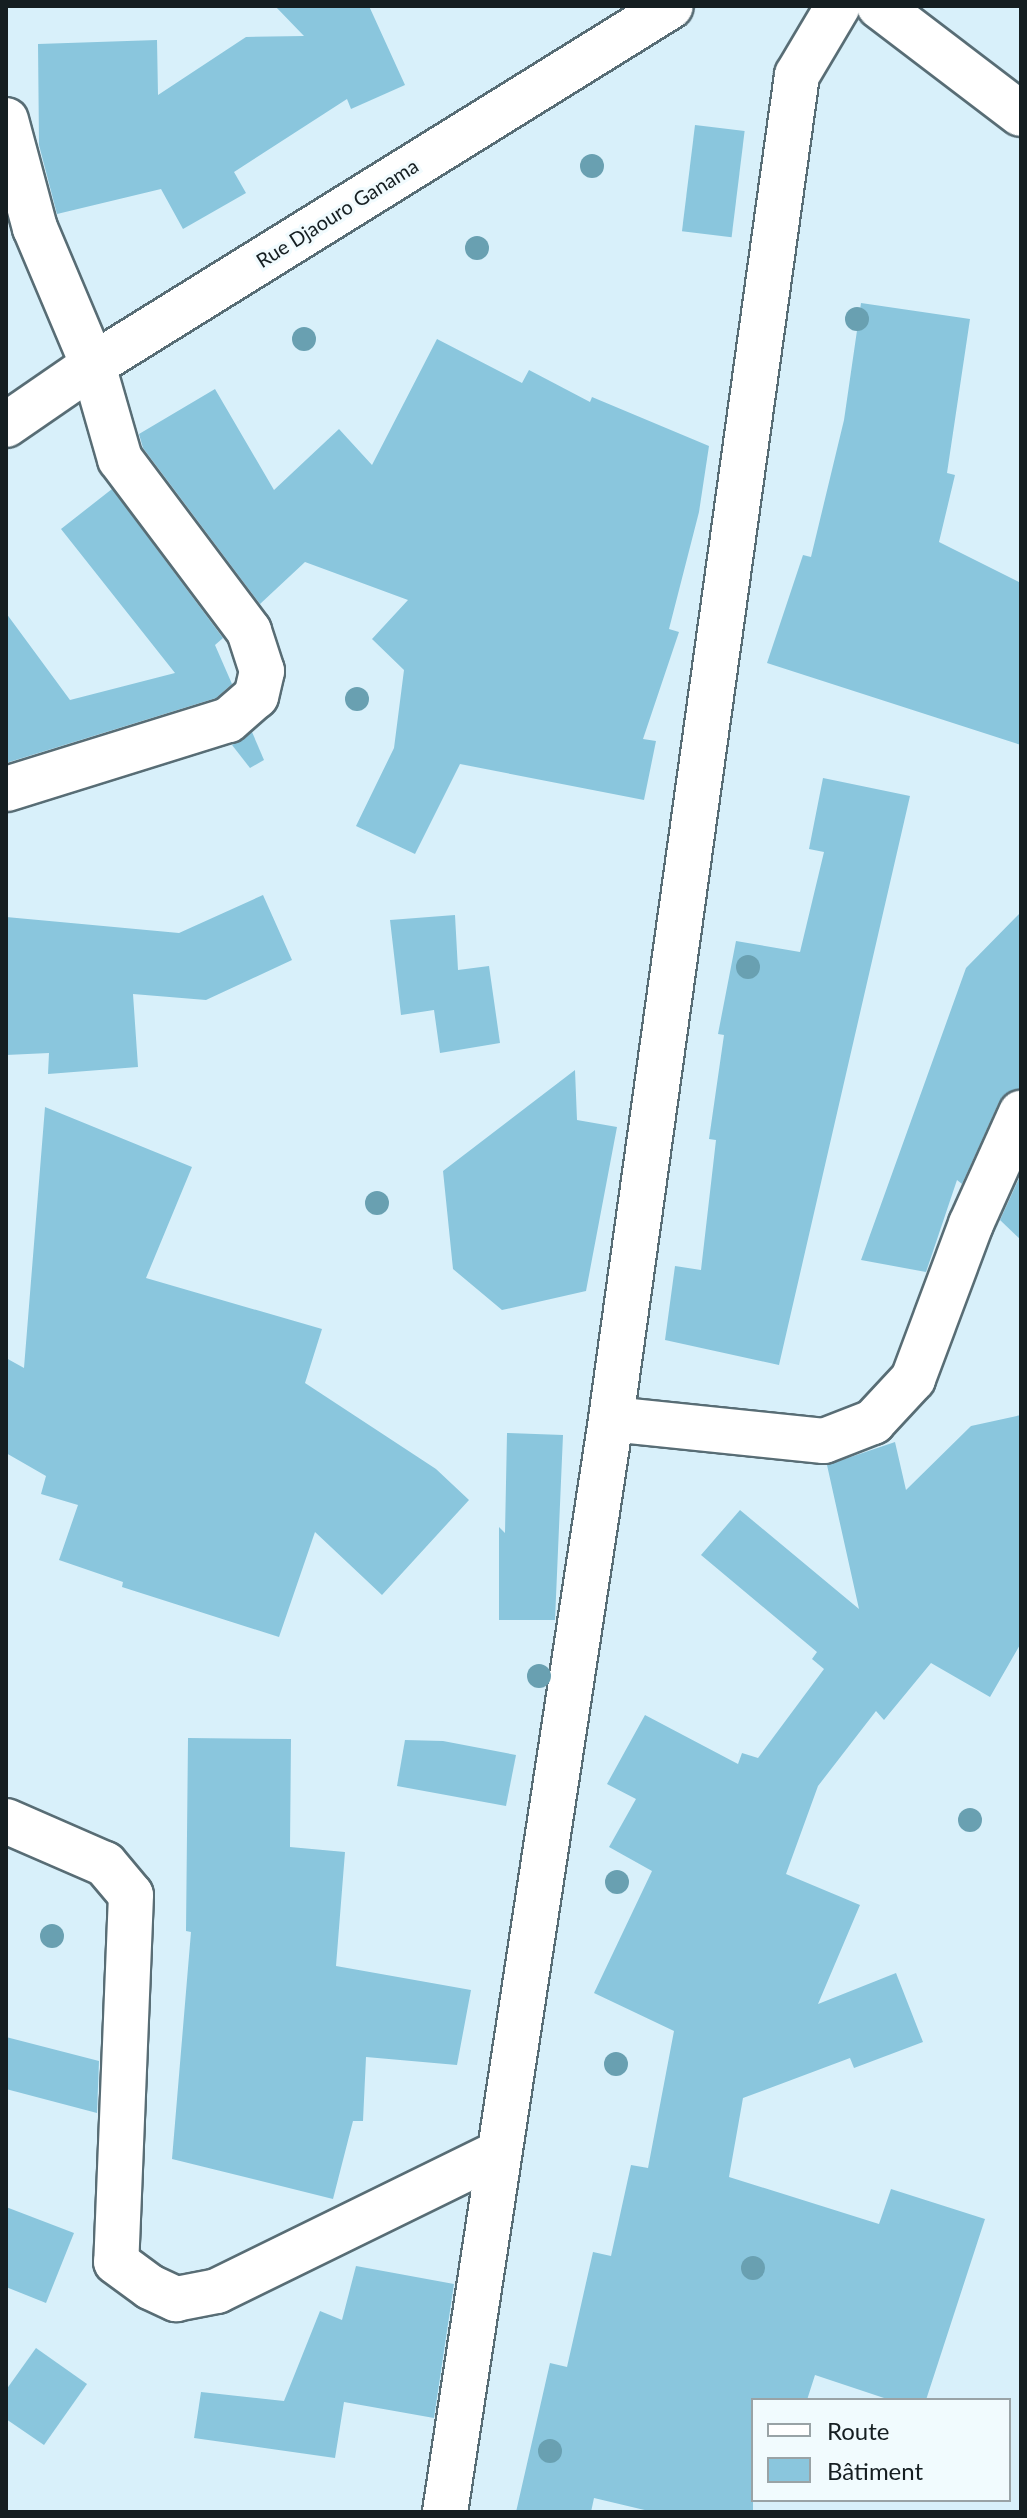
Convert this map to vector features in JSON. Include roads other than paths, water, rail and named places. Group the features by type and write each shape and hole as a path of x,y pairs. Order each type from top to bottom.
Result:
{"street":[{"name":"Rue Djaouro Ganama","path":"6,425 93,365 671,6"},
{"path":"445,2512 611,1419 797,75 838,6"},
{"path":"879,6 1021,114"},
{"path":"6,120 35,228 93,365 120,459 249,631 262,687 237,713 196,734 149,740 6,789"},
{"path":"611,1419 824,1441 873,1422 913,1379 976,1211 1021,1113"},
{"path":"6,1821 105,1864 131,1895 116,2262 150,2287 176,2299 217,2291 499,2153"}]}
